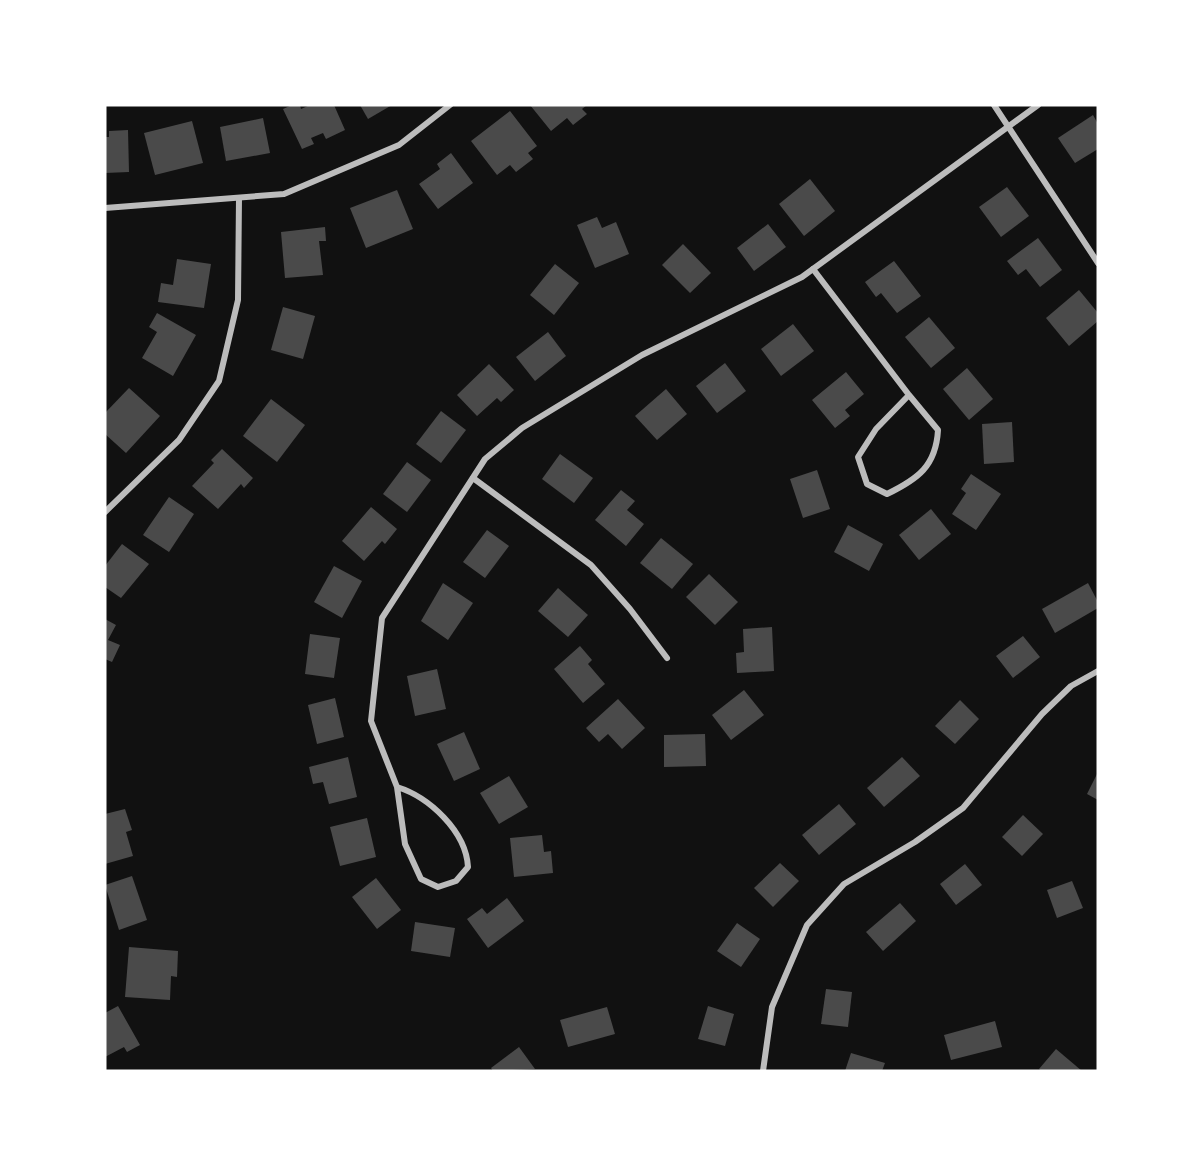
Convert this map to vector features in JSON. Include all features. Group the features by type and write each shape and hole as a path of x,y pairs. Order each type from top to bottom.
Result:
{"street":[{"path":"105,208 285,194 399,145 450,105"},
{"path":"994,105 1098,263"},
{"path":"397,787 410,791 425,802 451,826 462,841 467,852 468,867 456,881 438,887 421,879 405,844 397,787 371,721 382,618 485,459 522,428 642,356 802,277 1038,105"},
{"path":"105,512 178,440 219,381 238,300 239,198"},
{"path":"813,269 938,430 937,451 915,480 887,494 867,484 858,457 876,429 909,395"},
{"path":"473,478 591,565 630,609 667,658"},
{"path":"763,1071 772,1008 807,925 844,884 915,842 963,808 1042,714 1071,686 1098,671"}],"building":[{"path":"292,105 300,105 301,109 310,105 334,105 345,130 326,139 323,133 311,138 314,144 302,149 283,109"},
{"path":"360,105 392,105 368,119"},
{"path":"530,105 587,105 582,109 587,114 573,125 567,118 551,131"},
{"path":"510,111 537,146 528,153 533,159 516,172 510,165 497,175 471,141"},
{"path":"1093,115 1098,124 1098,149 1075,163 1058,138"},
{"path":"263,118 270,153 226,161 220,127"},
{"path":"192,121 203,163 155,175 144,133"},
{"path":"128,130 129,172 105,173 105,137 109,137 109,131"},
{"path":"451,153 473,183 438,209 419,184 440,169 437,164"},
{"path":"810,179 835,211 804,236 779,204"},
{"path":"1007,187 1029,216 1001,237 979,207"},
{"path":"397,190 413,229 366,248 350,208"},
{"path":"597,217 602,228 616,222 629,254 595,268 577,225"},
{"path":"768,224 786,247 754,271 737,248"},
{"path":"325,227 326,241 319,241 323,275 285,278 281,232"},
{"path":"1038,238 1062,270 1040,287 1026,269 1018,275 1007,261"},
{"path":"683,244 711,273 690,293 662,265"},
{"path":"177,259 211,264 204,308 158,302 161,283 173,285"},
{"path":"894,261 921,296 897,313 881,293 876,297 865,282"},
{"path":"555,264 579,283 554,315 530,295"},
{"path":"1079,290 1098,313 1098,321 1069,346 1046,318"},
{"path":"283,307 315,316 303,359 271,350"},
{"path":"157,313 196,335 173,376 142,358 157,332 149,327"},
{"path":"929,317 955,348 931,368 905,337"},
{"path":"793,324 814,351 781,376 761,349"},
{"path":"548,332 566,356 535,381 516,357"},
{"path":"725,363 746,391 717,413 696,386"},
{"path":"489,364 514,390 501,402 497,398 477,416 457,395"},
{"path":"967,368 993,399 969,420 943,389"},
{"path":"846,372 864,394 845,410 850,416 835,428 812,400"},
{"path":"129,388 160,416 126,453 105,434 105,413"},
{"path":"666,389 687,414 657,440 635,416"},
{"path":"271,399 305,425 277,462 243,436"},
{"path":"441,411 466,430 441,463 416,444"},
{"path":"1012,422 1014,462 984,464 982,424"},
{"path":"222,449 253,478 244,488 241,484 218,509 192,486 214,463 211,460"},
{"path":"560,454 593,478 574,503 542,479"},
{"path":"407,462 431,480 407,512 383,494"},
{"path":"817,470 830,509 803,518 790,479"},
{"path":"971,474 1001,494 976,530 952,514 966,493 961,489"},
{"path":"621,490 635,501 627,510 644,524 626,546 595,520"},
{"path":"169,497 194,514 169,552 143,535"},
{"path":"371,507 397,529 385,544 382,541 364,561 342,541"},
{"path":"931,509 951,534 919,560 899,535"},
{"path":"848,525 883,544 869,571 834,552"},
{"path":"487,530 509,546 485,578 463,562"},
{"path":"661,538 693,564 672,589 640,563"},
{"path":"122,544 149,564 121,598 105,587 105,566"},
{"path":"334,566 362,581 342,618 314,602"},
{"path":"709,574 738,602 715,625 686,597"},
{"path":"443,583 473,603 448,640 421,621"},
{"path":"1088,583 1098,602 1098,608 1055,633 1042,609"},
{"path":"558,588 588,615 568,637 538,611"},
{"path":"105,619 116,625 108,640 120,645 112,662 105,659"},
{"path":"772,627 774,671 737,673 736,653 744,652 743,629"},
{"path":"310,634 340,638 334,678 305,674"},
{"path":"1023,636 1040,657 1013,678 996,656"},
{"path":"580,646 592,660 588,664 605,684 583,703 554,669"},
{"path":"437,669 446,709 415,716 407,676"},
{"path":"744,690 764,715 731,740 712,715"},
{"path":"335,698 344,737 317,744 308,705"},
{"path":"618,699 645,728 622,749 608,734 599,742 586,728"},
{"path":"960,700 979,719 955,744 935,726"},
{"path":"464,732 480,769 454,781 437,744"},
{"path":"705,734 706,766 664,767 664,735"},
{"path":"348,757 357,797 329,804 323,782 313,784 309,767"},
{"path":"902,757 920,776 884,807 867,788"},
{"path":"1098,772 1098,800 1087,794"},
{"path":"509,776 528,807 499,824 480,793"},
{"path":"839,804 856,824 819,855 802,835"},
{"path":"125,809 132,830 126,832 133,856 105,864 105,814"},
{"path":"1023,815 1043,834 1022,856 1002,837"},
{"path":"367,818 376,857 340,866 330,827"},
{"path":"542,835 544,852 551,851 553,873 514,877 510,838"},
{"path":"780,863 799,881 773,907 754,888"},
{"path":"965,864 982,885 956,905 940,884"},
{"path":"132,876 147,920 119,930 105,885"},
{"path":"376,878 401,910 377,929 352,897"},
{"path":"1072,881 1083,908 1057,918 1047,890"},
{"path":"507,898 524,921 488,948 467,919 482,908 487,914"},
{"path":"900,903 916,921 883,951 866,932"},
{"path":"415,922 455,928 450,957 411,951"},
{"path":"737,923 760,939 741,967 717,951"},
{"path":"129,947 178,951 177,977 171,976 170,1000 125,997"},
{"path":"826,989 852,992 848,1027 821,1024"},
{"path":"118,1006 140,1045 127,1052 124,1047 105,1057 105,1013"},
{"path":"708,1006 734,1014 725,1046 698,1039"},
{"path":"607,1007 615,1034 568,1047 560,1020"},
{"path":"995,1021 1002,1047 951,1060 944,1035"},
{"path":"519,1047 535,1069 493,1071 491,1068"},
{"path":"1056,1049 1082,1071 1041,1071 1039,1069"},
{"path":"851,1053 885,1063 882,1071 845,1071"}]}
